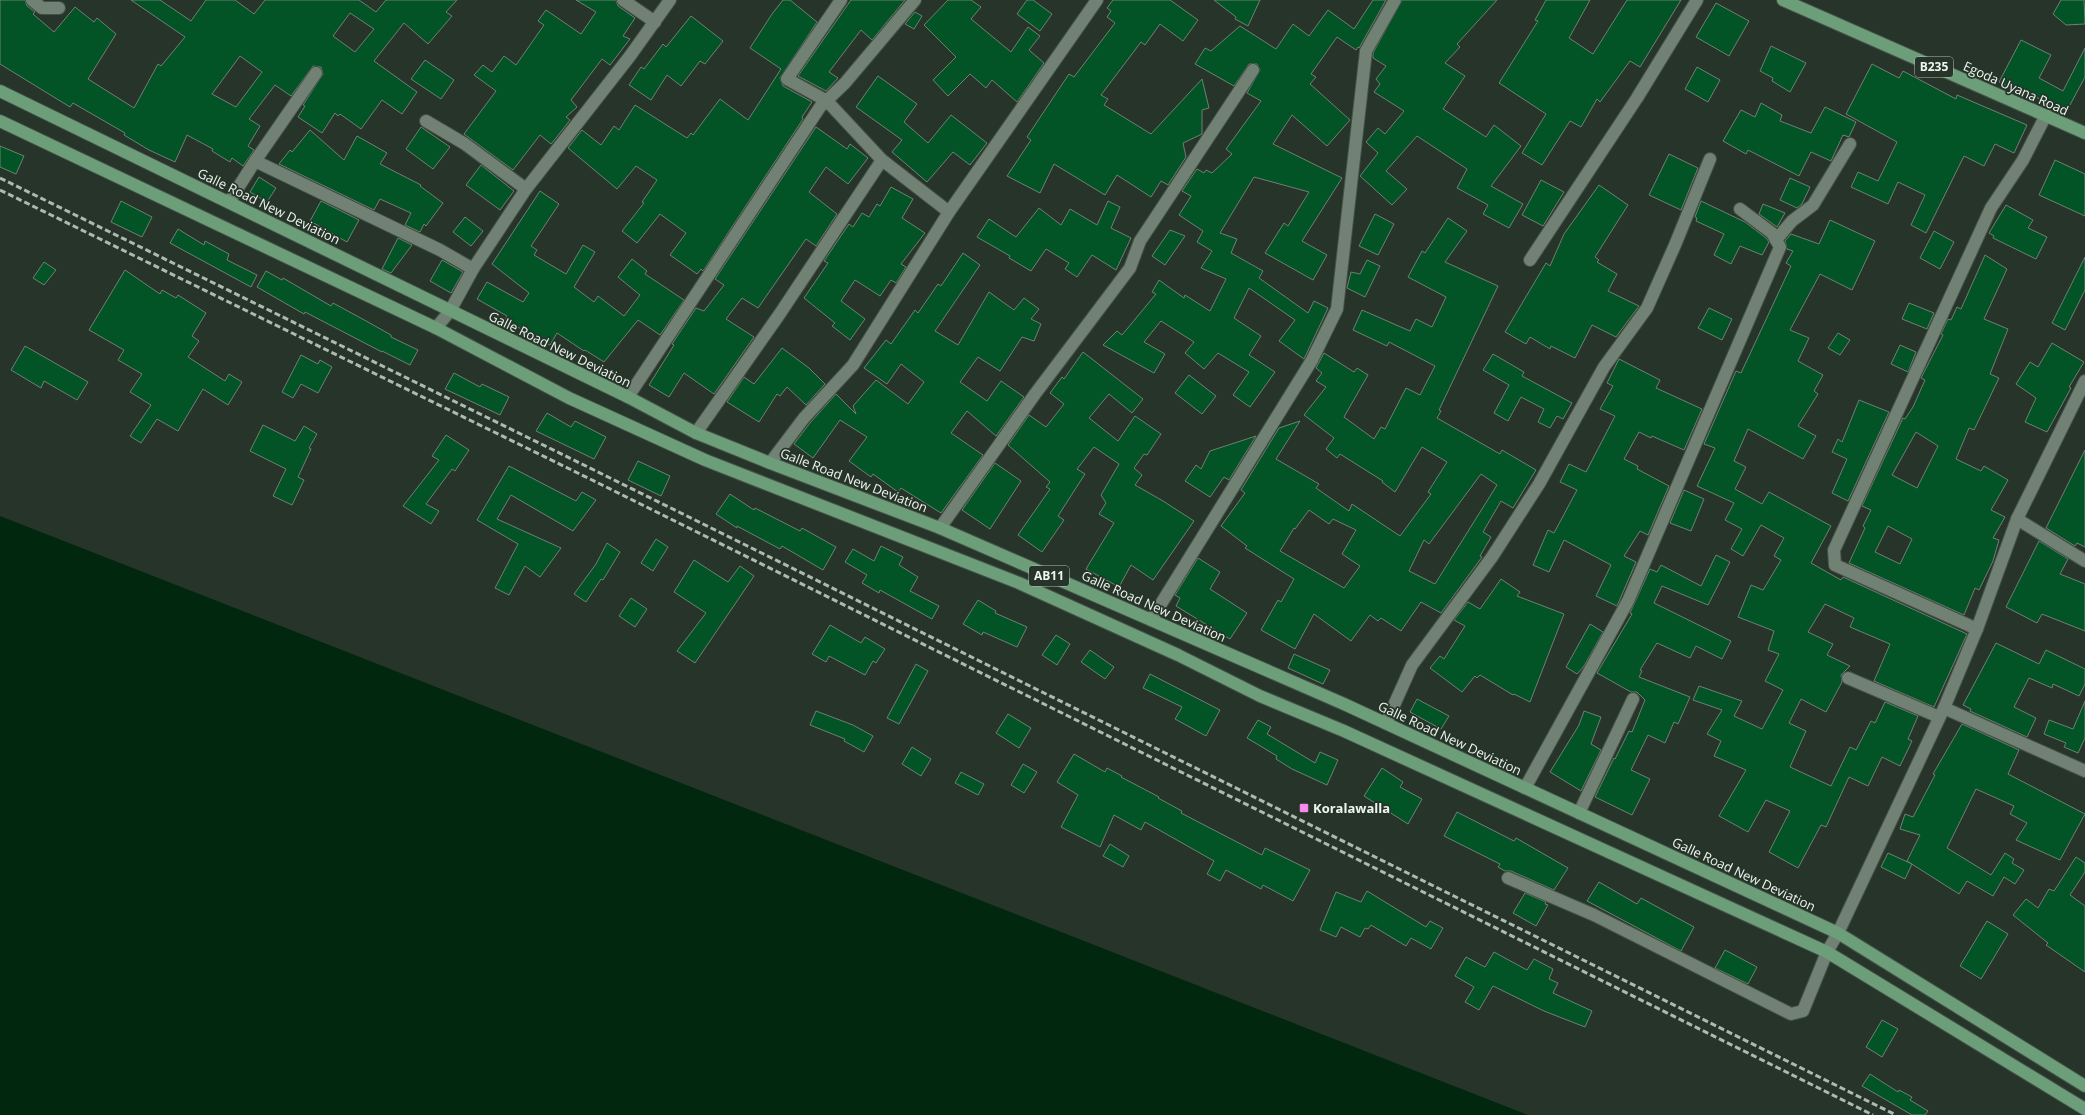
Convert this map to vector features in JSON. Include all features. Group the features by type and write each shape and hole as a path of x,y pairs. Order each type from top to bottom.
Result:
{"main road":[{"name":"Egoda Uyana Road","path":"1783,0 2085,133"},
{"name":"Galle Road New Deviation","path":"0,91 628,397 696,433 940,528 1151,620 1386,723 1838,933 2085,1086"},
{"name":"AB11","path":"0,121 436,328 569,398 705,460 1019,583 1178,655 1260,696 1344,732 1827,952 2085,1109"}],"street":[{"path":"32,0 42,8 59,8"},
{"path":"623,0 655,22"},
{"path":"436,328 450,310 473,269 526,189 655,22 670,0"},
{"path":"841,0 787,79 827,101 882,160 949,212"},
{"path":"628,397 816,114 845,83 914,0"},
{"path":"770,463 804,418 853,365 949,212 1096,0"},
{"path":"1151,620 1312,360 1337,309 1366,51 1395,0"},
{"path":"1530,260 1637,98 1697,0"},
{"path":"940,528 1036,394 1130,268 1140,241 1253,70"},
{"path":"229,202 255,161 316,73"},
{"path":"1977,629 1835,565 1834,550 1991,208 2023,160 2046,115"},
{"path":"426,121 465,144 526,189"},
{"path":"1776,240 1792,221 1814,205 1850,144"},
{"path":"1386,723 1412,665 1492,557 1539,484 1604,367 1647,308 1675,245 1710,159"},
{"path":"696,433 779,315 882,160"},
{"path":"255,161 440,250 473,269"},
{"path":"1525,788 1628,601 1780,247 1772,233 1740,209"},
{"path":"1508,878 1594,914 1791,1014 1803,1011 1827,952 1838,933 1942,712 1977,629 2017,519 2085,380"},
{"path":"2017,519 2085,561"},
{"path":"1848,678 1942,712 2085,771"},
{"path":"1579,813 1633,699"}],"shaded area":[{"path":"0,516 1528,1115 0,1115"}],"building":[{"path":"0,0 25,0 27,6 35,12 33,14 54,32 75,7 94,22 97,18 116,34 88,79 134,108 158,64 161,66 185,37 131,0 160,0 191,21 206,0 235,0 254,14 265,0 359,0 376,12 386,0 457,0 446,12 452,16 428,44 404,23 374,61 417,92 402,114 382,100 361,129 340,114 338,116 335,113 322,133 298,117 305,106 303,105 323,74 321,67 313,66 291,96 275,85 249,119 260,126 248,146 254,150 243,166 232,158 230,162 212,151 213,149 187,135 175,162 149,150 124,135 125,133 73,103 70,107 0,64","holes":["350,13 374,29 355,52 333,36","240,56 262,72 236,107 212,94"]},
{"path":"576,0 616,0 618,6 635,18 623,36 630,39 610,65 602,59 571,100 577,107 566,117 570,120 551,144 540,135 513,170 464,134 496,91 474,75 483,65 492,72 504,56 516,65 544,25 538,21 546,10 581,34 596,12"},
{"path":"783,0 790,0 817,22 780,78 783,86 812,102 802,117 803,119 703,271 701,269 697,274 670,255 686,233 660,214 637,243 622,231 644,203 642,202 657,180 636,166 617,189 568,148 582,130 601,145 614,126 619,130 635,105 687,138 691,133 693,135 720,99 748,120 781,69 750,48"},
{"path":"851,0 905,0 872,40 861,30 829,72 838,78 826,91 798,76"},
{"path":"948,0 971,0 981,7 971,19 1011,52 1028,27 1040,36 1029,50 1044,63 1017,102 992,80 986,88 970,74 948,96 933,80 956,57 924,25"},
{"path":"1027,0 1033,0 1052,14 1040,31 1017,14"},
{"path":"1113,0 1170,0 1198,20 1183,41 1160,24 1145,45 1141,42 1101,95 1108,99 1104,105 1151,134 1202,79 1209,108 1202,110 1202,134 1183,143 1186,157 1168,185 1161,181 1151,197 1117,175 1105,195 1054,164 1040,193 1007,176 1031,140 1027,137 1069,74 1074,77 1115,23 1107,17 1111,11 1107,8"},
{"path":"1214,0 1260,0 1248,26 1235,19 1236,17"},
{"path":"1373,0 1386,0 1359,48 1358,47 1356,50 1337,37 1311,74 1316,77 1310,84 1350,120 1327,146 1292,115 1273,144 1342,178 1302,241 1327,255 1313,280 1265,253 1284,223 1288,226 1309,192 1254,177 1220,233 1237,239 1231,253 1263,271 1259,278 1308,313 1314,301 1328,308 1304,359 1279,341 1295,320 1249,288 1234,318 1261,336 1249,355 1275,372 1250,407 1233,395 1249,372 1218,353 1204,369 1185,353 1194,342 1161,321 1144,342 1165,354 1154,373 1103,345 1117,331 1122,335 1156,294 1152,292 1159,280 1184,298 1185,295 1210,311 1226,279 1201,268 1212,251 1197,242 1203,231 1179,215 1191,196 1182,191 1197,169 1204,173 1206,170 1212,173 1232,154 1226,149 1261,101 1247,93 1260,70 1257,64 1249,64 1234,86 1195,64 1205,48 1211,51 1240,26 1276,49 1293,24 1309,36 1328,10 1354,29"},
{"path":"1402,0 1497,0 1457,44 1460,47 1445,63 1465,76 1443,109 1486,137 1494,125 1521,146 1491,186 1523,204 1509,228 1483,214 1488,205 1457,188 1467,169 1417,136 1386,171 1407,189 1392,205 1360,176 1378,153 1366,142 1378,128 1385,134 1404,111 1374,92 1380,84 1376,79 1386,66 1373,58 1373,53"},
{"path":"1546,0 1590,0 1569,38 1593,54 1627,0 1681,0 1640,67 1630,61 1600,102 1597,99 1581,127 1570,121 1542,165 1522,153 1546,114 1499,83 1538,21 1535,20"},
{"path":"2061,0 2084,0 2085,24 2066,25 2053,14"},
{"path":"1716,3 1749,21 1729,56 1696,37"},
{"path":"915,12 922,16 914,29 905,24"},
{"path":"691,16 723,41 705,64 700,61 681,86 667,75 651,100 629,85 641,67 644,69 663,44 666,47"},
{"path":"2021,40 2051,55 2039,78 2063,91 2085,48 2085,77 2064,116 2053,111 2055,107 2030,94 2029,97 1999,82"},
{"path":"1771,46 1806,63 1790,92 1772,81 1773,78 1760,71"},
{"path":"425,60 454,80 441,99 411,79"},
{"path":"1872,64 1899,78 1903,71 1956,99 1957,95 2027,125 2014,153 1995,144 1984,166 1964,156 1926,233 1911,225 1925,195 1898,182 1888,204 1851,187 1858,172 1878,181 1897,142 1846,114"},
{"path":"1697,67 1720,80 1708,102 1685,89"},
{"path":"878,76 917,104 904,122 928,143 951,115 987,143 970,165 953,152 927,182 892,152 902,140 856,107"},
{"path":"1761,103 1782,115 1780,121 1811,133 1825,107 1856,122 1849,137 1843,135 1831,161 1811,152 1799,176 1748,150 1746,154 1723,141 1741,110 1755,117"},
{"path":"421,127 450,147 433,169 406,149"},
{"path":"816,127 847,149 850,144 868,158 848,184 826,167 809,192 837,214 816,246 806,239 758,308 742,298 726,319 754,337 714,394 684,373 669,397 649,385 674,345 672,344 696,308 704,311 724,285 715,279"},
{"path":"310,130 344,160 357,136 387,153 380,164 421,185 420,186 443,203 426,226 424,224 420,232 405,225 411,213 380,199 374,210 279,164 290,150 292,152"},
{"path":"0,146 24,156 16,174 0,167"},
{"path":"1669,154 1698,168 1681,210 1649,195"},
{"path":"2055,160 2085,174 2085,216 2039,195"},
{"path":"481,165 514,191 500,210 466,185"},
{"path":"259,177 276,188 267,202 250,192"},
{"path":"1790,178 1810,187 1802,204 1797,208 1780,200"},
{"path":"1541,180 1564,192 1543,226 1522,215"},
{"path":"1599,185 1628,205 1595,257 1599,260 1597,262 1617,274 1608,291 1639,306 1616,337 1592,325 1575,358 1551,346 1550,349 1530,337 1526,344 1505,332 1546,263 1550,266 1564,234"},
{"path":"891,187 913,199 902,218 925,233 901,264 906,267 896,283 891,280 880,296 855,280 841,301 865,319 850,340 832,326 835,323 804,298 828,263 824,261 849,224 853,227 862,213 869,217 877,204 880,206"},
{"path":"540,191 559,204 531,246 537,250 534,255 566,274 583,245 595,252 574,287 594,302 598,296 624,316 640,295 618,277 632,259 647,271 645,274 684,300 660,335 638,320 604,362 557,333 550,345 505,320 507,316 477,299 487,282 523,302 529,293 492,264"},
{"path":"121,201 152,217 142,237 111,222"},
{"path":"321,201 359,220 347,242 310,221"},
{"path":"1108,201 1120,207 1111,228 1131,238 1116,270 1092,255 1077,277 1065,269 1069,263 1046,249 1031,271 1009,258 1010,256 977,237 989,219 1016,237 1039,208 1061,225 1070,209 1097,225"},
{"path":"1701,201 1745,222 1766,238 1769,242 1762,255 1740,246 1731,264 1714,255 1724,234 1696,221 1697,218 1695,217"},
{"path":"1763,204 1785,213 1777,227 1759,214"},
{"path":"2006,205 2033,220 2028,228 2047,237 2036,259 1993,238 1994,236 1989,233"},
{"path":"1375,214 1394,224 1378,255 1359,246"},
{"path":"465,217 483,231 471,246 453,232"},
{"path":"1448,218 1467,231 1445,262 1498,286 1439,410 1441,411 1437,418 1500,454 1502,450 1536,470 1513,508 1501,501 1483,532 1491,537 1480,556 1482,557 1441,613 1421,602 1401,631 1381,618 1378,621 1370,615 1351,641 1314,614 1295,649 1261,630 1278,600 1281,602 1294,579 1245,548 1247,546 1221,526 1245,493 1241,490 1279,428 1300,421 1276,459 1319,484 1316,488 1349,511 1352,504 1400,536 1431,494 1428,492 1447,462 1422,447 1395,492 1382,482 1383,481 1340,454 1337,458 1326,449 1334,438 1304,415 1326,387 1316,381 1322,373 1316,368 1324,353 1354,372 1357,368 1368,375 1344,417 1374,439 1381,427 1385,429 1406,388 1420,395 1435,366 1389,342 1387,346 1353,330 1362,310 1410,331 1416,319 1432,327 1446,297 1408,277 1422,251 1425,253","holes":["1481,474 1497,485 1435,584 1409,571 1424,540 1429,544","1309,510 1329,524 1333,519 1356,530 1342,554 1360,566 1344,588 1280,551 1294,528 1295,529"]},
{"path":"1830,220 1875,241 1852,290 1820,274 1790,330 1809,338 1798,361 1823,375 1814,391 1818,394 1798,426 1816,436 1803,459 1748,429 1734,461 1746,467 1735,489 1762,504 1769,492 1831,526 1811,563 1841,580 1843,577 1967,634 1934,707 1874,681 1890,644 1850,627 1854,618 1825,604 1808,632 1833,644 1827,655 1850,666 1841,675 1842,682 1826,712 1801,699 1789,723 1806,731 1790,767 1831,786 1850,747 1856,750 1871,721 1875,723 1885,702 1918,716 1908,739 1912,741 1900,766 1882,757 1868,786 1849,777 1826,827 1821,825 1798,868 1769,852 1790,811 1766,800 1748,832 1719,816 1746,770 1714,756 1721,741 1707,734 1722,710 1693,700 1699,686 1742,701 1734,716 1762,729 1783,690 1765,681 1779,654 1768,650 1774,631 1738,617 1751,585 1763,590 1781,560 1774,556 1784,538 1761,525 1743,556 1731,549 1742,529 1725,520 1734,503 1697,486 1715,448 1704,444 1736,371 1741,373 1791,266 1786,263 1793,251 1787,249 1785,241 1791,234 1819,244"},
{"path":"178,229 204,245 205,241 229,254 227,260 257,275 251,287 170,243"},
{"path":"1170,230 1185,236 1165,265 1152,256"},
{"path":"1934,231 1954,242 1940,269 1920,258"},
{"path":"398,238 412,245 391,273 382,269"},
{"path":"963,253 980,265 935,331 958,345 989,292 1014,310 1024,298 1039,309 1031,319 1041,324 1034,341 1022,337 1000,371 978,357 960,382 987,401 1001,381 1024,397 996,436 967,411 951,433 983,455 941,513 901,488 898,492 873,474 871,477 849,461 867,437 840,420 813,458 794,444 810,423 836,394 856,414 853,406 876,380 908,404 924,382 901,364 887,384 864,368 886,340 891,344 915,310 918,313 938,284 941,286"},
{"path":"1985,255 2007,269 1984,319 2008,329 1990,374 1999,378 1974,430 1969,428 1956,459 1981,471 1984,466 2008,480 1991,510 2005,517 1993,538 1999,540 1993,561 1979,590 1975,588 1964,615 1849,563 1865,528 1863,526 1871,510 1862,506 1903,418 1905,419 1913,407 1925,380 1921,378 1943,335 1941,334 1948,319 1951,320 1957,307 1961,309","holes":["1916,432 1938,446 1917,488 1892,475","1888,526 1912,539 1900,564 1875,552"]},
{"path":"2085,257 2085,290 2065,330 2052,323"},
{"path":"442,260 463,272 451,293 430,281"},
{"path":"1367,260 1380,266 1365,297 1347,288 1351,272 1360,274"},
{"path":"44,262 56,270 44,285 33,278"},
{"path":"125,270 160,294 162,290 176,298 178,295 206,313 192,336 199,341 188,357 225,381 229,374 242,382 228,405 203,389 178,431 157,419 141,443 130,436 151,405 130,392 142,374 118,360 124,350 89,330"},
{"path":"266,271 282,280 283,278 331,306 333,303 391,335 391,337 418,350 410,365 305,312 304,314 257,287"},
{"path":"1909,303 1934,313 1927,329 1902,319"},
{"path":"1709,308 1732,319 1722,340 1698,328"},
{"path":"1838,333 1850,340 1840,355 1828,348"},
{"path":"2052,343 2084,362 2069,387 2071,388 2047,432 2025,422 2036,398 2016,384 2030,362 2038,367"},
{"path":"1900,345 1916,352 1908,372 1891,364"},
{"path":"25,346 88,382 77,400 44,381 41,388 11,370"},
{"path":"782,348 809,368 825,384 806,405 787,387 780,396 777,394 759,422 727,402 744,377 754,384"},
{"path":"1083,352 1143,399 1132,413 1109,394 1089,418 1118,441 1135,416 1161,434 1147,455 1144,454 1134,468 1142,475 1135,485 1194,521 1153,580 1131,565 1119,587 1086,569 1114,523 1099,514 1106,503 1101,495 1119,464 1094,447 1077,469 1085,474 1058,516 1064,520 1042,552 1018,535 1050,489 1046,487 1050,482 1008,445 1029,415 1046,427 1064,404 1050,393 1062,377 1064,379"},
{"path":"1493,354 1524,372 1522,376 1572,403 1563,419 1557,416 1550,428 1538,422 1544,409 1521,397 1508,421 1494,413 1509,385 1483,370"},
{"path":"301,355 318,364 320,360 332,367 318,393 301,384 293,398 282,392"},
{"path":"1619,359 1660,380 1656,388 1702,409 1684,450 1639,432 1624,459 1638,466 1637,469 1669,486 1648,535 1640,531 1624,556 1636,562 1617,606 1596,596 1611,565 1564,540 1549,572 1533,565 1548,530 1554,533 1577,490 1560,482 1569,464 1586,472 1615,416 1600,409 1613,386 1607,383"},
{"path":"454,373 480,387 482,384 509,397 500,415 445,389"},
{"path":"1189,375 1216,396 1202,414 1175,393"},
{"path":"1859,400 1889,412 1848,501 1832,493 1847,459 1832,452 1838,439 1842,442"},
{"path":"547,413 571,427 575,421 606,437 594,459 536,431"},
{"path":"263,425 295,441 304,426 317,434 309,448 311,449 298,477 304,480 292,505 273,496 286,469 250,451"},
{"path":"446,435 469,450 455,471 452,469 426,504 439,511 431,524 403,506 439,460 432,456"},
{"path":"1256,436 1229,480 1224,477 1210,497 1185,481 1196,465 1201,469 1210,451"},
{"path":"2085,450 2085,547 2077,543 2075,546 2046,528"},
{"path":"638,461 670,476 661,496 628,480"},
{"path":"995,463 1021,481 990,529 962,510"},
{"path":"509,466 576,501 582,492 596,500 573,531 511,495 497,519 561,548 540,577 525,566 509,595 495,588 518,544 477,520"},
{"path":"1684,490 1704,499 1691,531 1670,523"},
{"path":"730,494 754,510 755,508 800,531 802,528 836,547 823,570 782,546 780,549 737,526 737,528 716,514"},
{"path":"656,539 668,547 653,571 641,563"},
{"path":"2039,541 2068,559 2060,574 2085,584 2085,631 2042,614 2037,623 2006,607"},
{"path":"607,543 620,552 603,580 601,579 586,602 574,594 596,564"},
{"path":"881,546 903,557 899,565 918,577 910,591 939,606 932,619 880,590 879,593 862,583 867,575 845,562 853,549 874,561"},
{"path":"1716,555 1730,562 1708,605 1662,586 1654,603 1731,641 1722,659 1696,646 1690,658 1657,643 1640,670 1642,671 1639,677 1690,697 1678,724 1674,722 1665,743 1648,735 1631,770 1650,779 1632,815 1595,797 1629,731 1632,732 1645,700 1637,692 1631,692 1597,673 1632,614 1630,613 1650,569 1657,572 1661,565 1701,586"},
{"path":"1198,558 1220,572 1210,589 1247,613 1230,639 1176,606 1180,598 1175,595"},
{"path":"694,560 728,582 740,566 754,576 695,663 677,651 706,613 674,592"},
{"path":"1501,579 1520,592 1517,596 1564,614 1530,702 1514,694 1513,695 1480,675 1477,678 1475,676 1462,692 1430,668 1440,656 1444,659 1465,626 1454,620 1468,602 1480,609"},
{"path":"631,598 647,609 635,627 619,616"},
{"path":"978,600 996,611 995,613 1027,627 1017,647 983,632 982,635 963,624"},
{"path":"1590,624 1603,632 1584,666 1577,674 1566,667"},
{"path":"830,625 861,643 865,637 885,649 876,663 873,661 865,675 829,656 826,662 812,654"},
{"path":"1056,635 1070,644 1057,665 1042,655"},
{"path":"1996,643 2039,664 2046,650 2085,669 2085,684 2079,696 2053,684 2052,688 2029,678 2014,707 2036,718 2027,737 1970,711 1971,709 1963,705"},
{"path":"1090,650 1114,667 1105,679 1081,662"},
{"path":"1294,654 1330,670 1323,684 1288,668"},
{"path":"916,664 928,671 899,724 887,718"},
{"path":"1150,674 1220,710 1206,736 1175,719 1182,707 1143,688"},
{"path":"1417,699 1449,716 1441,729 1410,712"},
{"path":"2085,701 2085,738 2078,753 2064,747 2066,743 2044,734 2049,720 2073,729"},
{"path":"816,711 853,725 873,736 864,752 844,741 845,739 810,725"},
{"path":"1584,711 1601,717 1591,744 1601,750 1581,791 1550,772 1579,725"},
{"path":"1008,714 1031,728 1019,748 996,733"},
{"path":"1258,720 1271,727 1267,734 1315,763 1320,752 1338,760 1327,785 1292,769 1276,759 1277,756 1247,738"},
{"path":"1962,724 2019,750 2008,774 2085,814 2060,860 2016,840 2027,823 2010,814 2014,806 1976,789 1947,848 1991,875 2005,853 2014,859 2012,863 2024,870 2015,884 2004,877 1993,896 1967,881 1959,894 1907,861 1920,835 1900,829 1905,814 1913,817 1935,775 1933,774"},
{"path":"912,747 931,759 921,776 902,764"},
{"path":"1074,754 1105,772 1107,768 1122,776 1121,777 1182,811 1181,813 1262,855 1265,848 1310,870 1293,901 1263,885 1261,889 1226,870 1220,881 1207,874 1214,861 1145,822 1141,830 1114,815 1100,847 1061,827 1078,795 1057,782"},
{"path":"1023,764 1037,772 1024,793 1011,785"},
{"path":"1382,768 1403,782 1400,787 1422,799 1408,824 1364,796"},
{"path":"961,772 984,784 978,795 955,783"},
{"path":"1457,812 1514,841 1516,838 1568,868 1554,890 1511,871 1505,871 1498,867 1500,864 1444,836"},
{"path":"1110,844 1129,856 1123,867 1103,856"},
{"path":"1888,853 1912,864 1905,879 1881,867"},
{"path":"2076,857 2085,863 2085,872 2070,895 2085,906 2085,972 2046,945 2048,943 2013,915 2026,899 2038,908 2049,889 2054,891"},
{"path":"1599,882 1637,904 1641,898 1694,927 1681,951 1587,901"},
{"path":"1367,891 1426,927 1430,921 1443,928 1431,949 1411,938 1406,946 1371,925 1368,929 1365,928 1360,937 1341,927 1336,937 1320,930 1336,892 1361,902"},
{"path":"1525,893 1546,902 1545,904 1548,905 1536,926 1513,913"},
{"path":"1987,921 2008,934 1981,979 1960,966"},
{"path":"1725,950 1757,967 1748,984 1715,968"},
{"path":"1494,952 1527,970 1534,959 1553,969 1549,979 1558,983 1553,993 1592,1011 1585,1027 1544,1011 1493,986 1479,1010 1465,1002 1474,987 1455,976 1466,957 1485,967"},
{"path":"1882,1020 1898,1029 1882,1057 1866,1047"},
{"path":"1870,1074 1898,1092 1899,1090 1912,1097 1910,1100 1928,1111 1925,1115 1912,1115 1862,1086"}],"railway":[{"path":"0,178 594,470 1896,1115"},
{"path":"0,190 590,479 1873,1115"}],"place":[{"name":"Koralawalla","path":"1304,808"}]}
